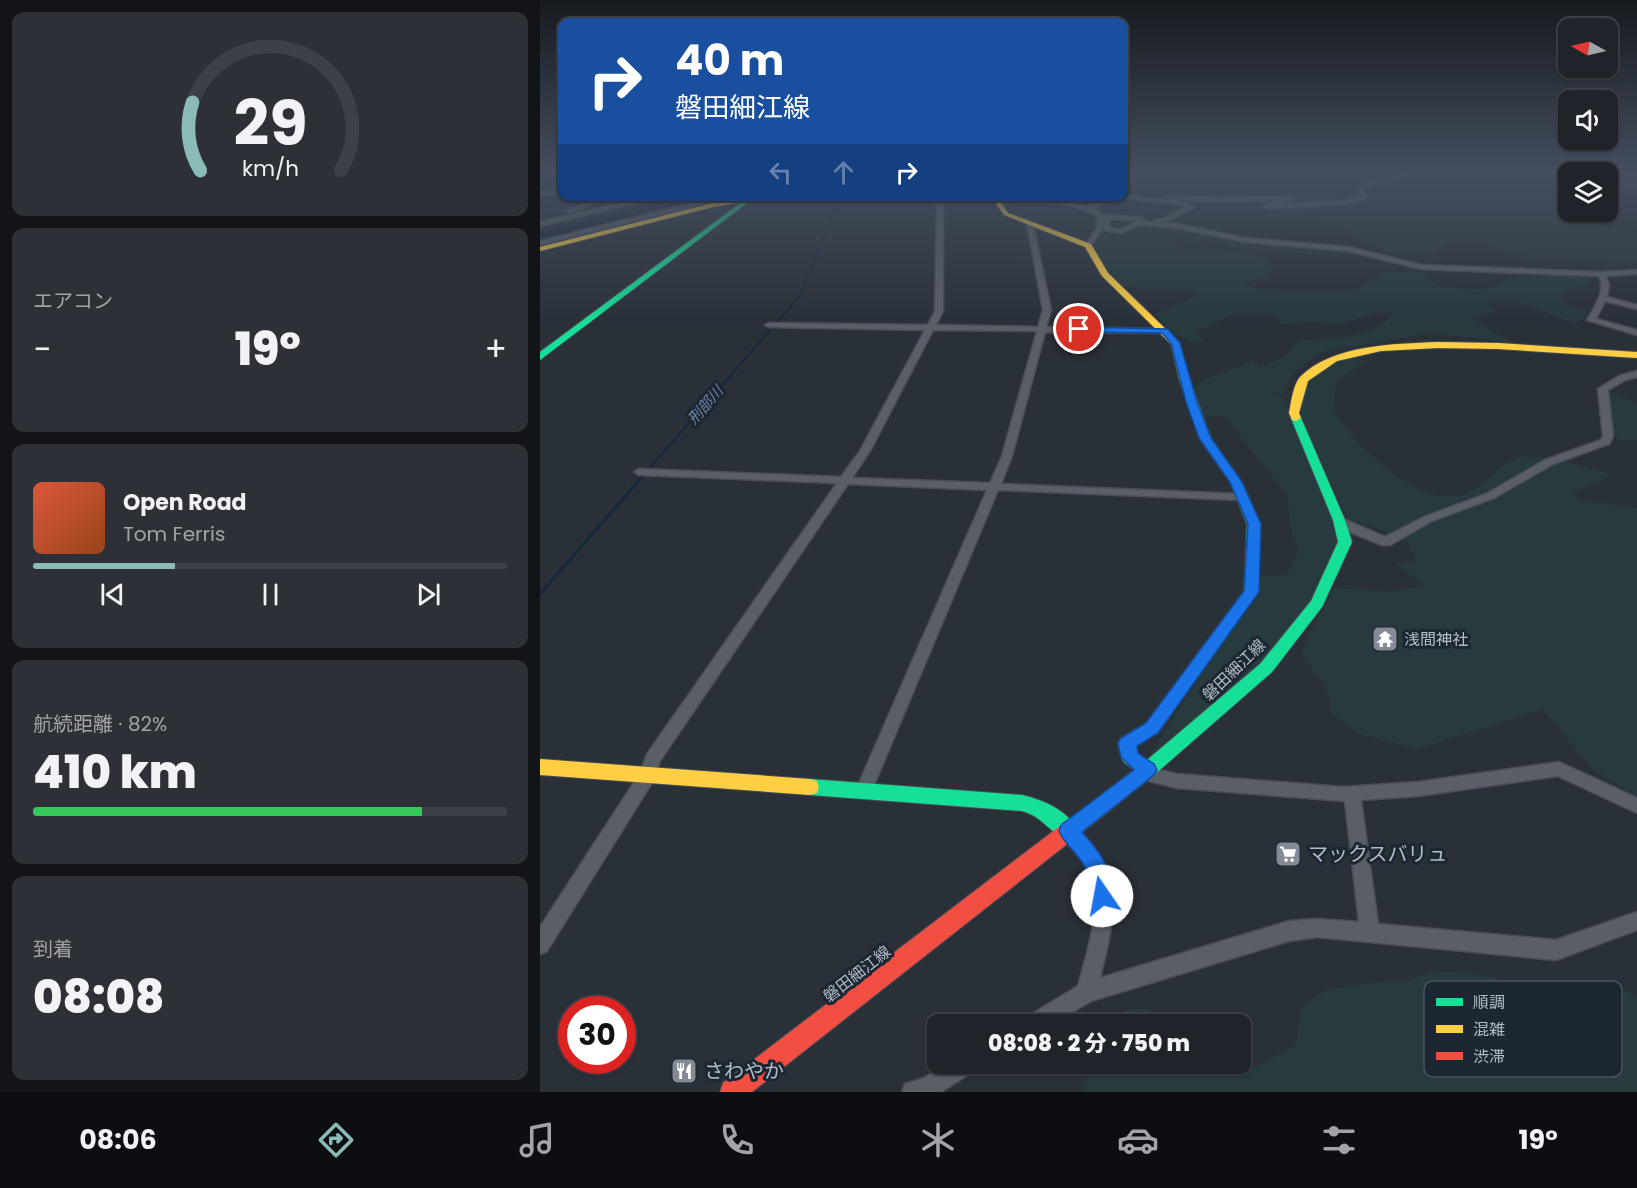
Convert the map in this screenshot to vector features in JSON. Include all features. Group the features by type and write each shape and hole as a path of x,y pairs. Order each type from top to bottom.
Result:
{"street":[{"path":"540,243 630,221"},
{"path":"540,249 650,221"},
{"path":"540,357 721,221"},
{"path":"540,944 647,776 653,759 865,451 939,311 940,221"},
{"path":"1023,221 1088,246 1105,274 1176,343 1191,402 1205,438 1236,482 1254,524 1251,592 1152,728 1127,743 1130,757 1155,776 1212,785 1352,793 1418,789 1559,769 1637,806"},
{"path":"1088,246 1103,221"},
{"path":"1105,221 1107,230 1111,231 1122,231 1138,223 1178,226 1238,240 1348,249 1420,267 1601,274 1637,272"},
{"path":"864,790 1007,456 1047,310 1030,224"},
{"path":"1601,274 1605,280 1606,290 1591,321 1637,333"},
{"path":"1602,298 1637,307"},
{"path":"769,325 1164,331"},
{"name":"磐田細江線","path":"732,1092 1148,770 1266,668 1317,603 1345,542 1339,519 1294,412 1292,397 1302,378 1318,364 1341,355 1420,344 1637,354"},
{"path":"1339,519 1349,527 1386,543 1428,519 1490,496 1549,462 1605,442 1608,436 1603,389 1622,378 1637,374"},
{"path":"639,472 1241,497"},
{"path":"540,767 864,790 1022,803 1041,808 1068,831 1089,854 1102,880 1096,955 1086,992"},
{"path":"1352,793 1370,933"},
{"path":"1050,1014 1086,992 1289,931 1317,928 1556,950 1637,921"},
{"path":"913,1092 929,1087 949,1074"}],"green space":[{"path":"1305,221 1590,222 1637,234 1637,262 1531,258 1470,240 1448,244 1429,254 1390,252 1336,225"},
{"path":"1126,225 1169,226 1233,241 1281,241 1343,247 1428,265 1425,267 1389,264 1355,255 1328,256 1241,248 1183,238 1172,241 1177,244 1176,247 1249,253 1272,261 1269,274 1272,279 1255,280 1242,285 1263,289 1354,290 1383,275 1381,272 1422,272 1438,287 1476,289 1491,288 1517,277 1567,274 1591,277 1588,286 1562,292 1564,299 1561,304 1586,310 1584,320 1573,323 1520,302 1487,302 1495,311 1470,316 1493,332 1515,343 1431,333 1326,351 1306,363 1294,374 1284,394 1268,390 1286,399 1296,433 1330,512 1339,556 1271,661 1149,757 1263,575 1287,575 1299,551 1292,534 1287,495 1224,416 1198,418 1192,390 1200,381 1252,362 1260,366 1280,359 1299,340 1336,338 1362,333 1384,322 1392,314 1377,312 1341,324 1308,322 1280,325 1276,316 1244,313 1231,315 1195,331 1203,341 1188,340 1176,334 1155,314 1201,293 1123,286 1110,275 1090,245 1104,228"},
{"path":"1345,357 1367,361 1336,381 1333,411 1374,458 1392,473 1431,494 1451,496 1470,492 1510,461 1525,457 1550,459 1615,474 1572,493 1579,500 1637,508 1637,797 1590,767 1543,709 1418,749 1359,734 1332,714 1326,684 1316,675 1301,652 1334,588 1389,591 1425,586 1396,564 1416,561 1408,542 1385,531 1348,519 1305,428 1299,405 1305,384"},
{"path":"1609,392 1637,403 1637,440 1619,440 1612,435"},
{"path":"1436,971 1468,973 1511,981 1424,981 1424,1077 1622,1077 1622,989 1637,996 1637,1092 1082,1092 1087,1074 1251,1074 1251,1068 1296,1045 1301,1008 1326,990 1376,982 1406,981"},
{"path":"1146,1008 1152,1014 1120,1014 1123,1011"}],"water":[{"path":"585,221 619,221 540,240 540,232"}],"waterway":[{"name":"刑部川","path":"756,346 800,296 830,221"},
{"name":"刑部川","path":"647,471 757,345"},
{"name":"刑部川","path":"540,594 648,470"}],"traffic: fast":[{"path":"540,357 720,221"},
{"path":"1148,770 1130,757 1127,743 1152,728 1251,592 1254,524 1236,482 1205,438 1184,378"},
{"path":"1092,813 1148,770 1266,668 1317,603 1345,542 1339,520 1296,418"},
{"path":"810,787 1022,803 1041,808 1068,831"}],"traffic: slow":[{"path":"540,249 650,221"},
{"path":"1024,221 1088,246 1105,274 1175,343 1184,378"},
{"path":"1296,418 1294,413 1303,380 1334,359 1381,348 1438,345 1498,346 1637,355"},
{"path":"540,767 810,787"}],"traffic: jam":[{"path":"732,1092 1092,813"}],"place":[{"name":"浅間神社","path":"1385,639"},
{"name":"マックスバリュ","path":"1288,854"},
{"name":"さわやか","path":"684,1071"}],"route":[{"path":"1079,329 1164,331 1176,343 1191,402 1205,438 1236,482 1254,524 1254,576 1251,592 1244,605 1152,728 1127,743 1130,757 1148,770 1068,831 1089,854 1102,880 1102,896"}]}
